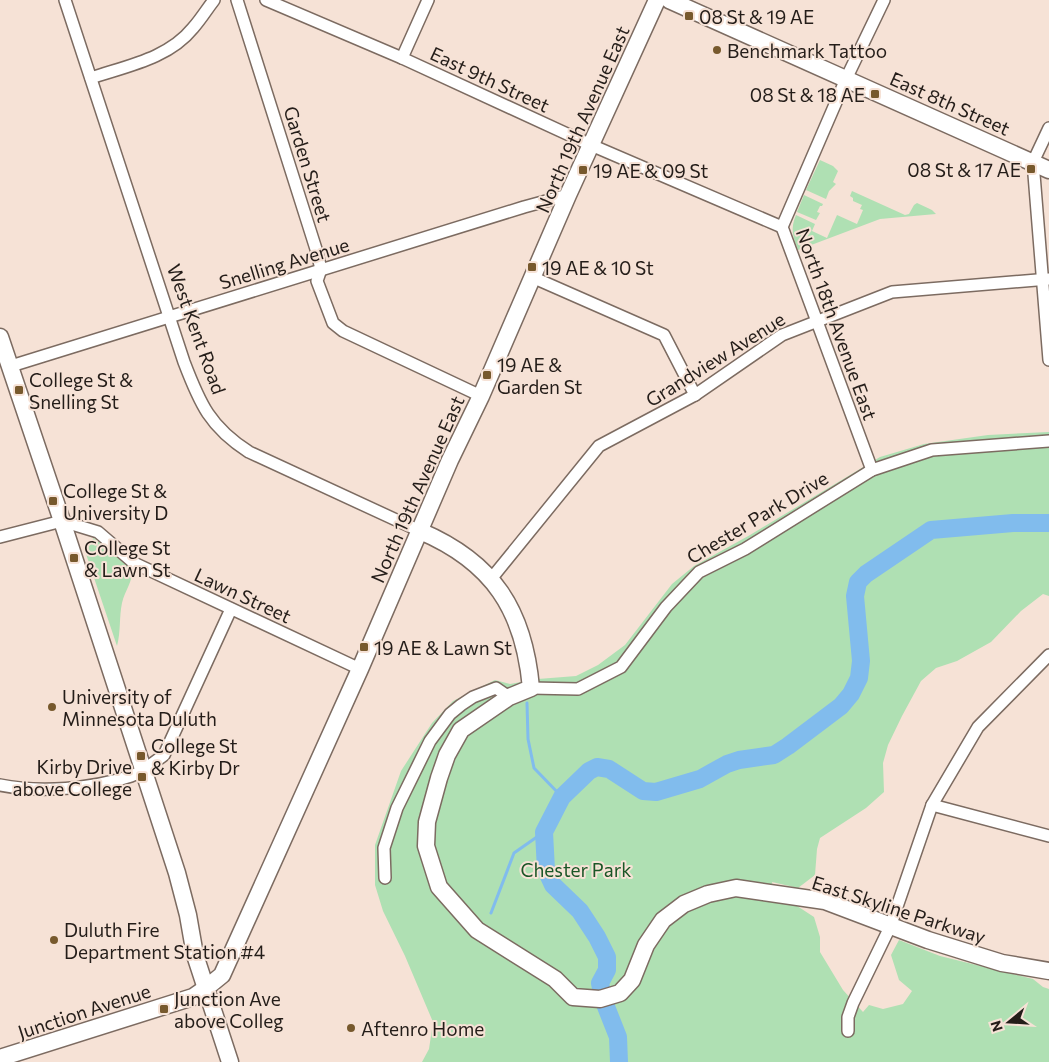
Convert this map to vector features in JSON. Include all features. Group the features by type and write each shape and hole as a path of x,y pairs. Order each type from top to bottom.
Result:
{"street":[{"name":"West Kent Road","path":"65,0 196,396 212,421 230,440 249,452 420,530 462,553 491,579 507,602 521,631 528,661 530,688"},
{"path":"91,78 147,59 167,50 193,29 214,0"},
{"name":"Garden Street","path":"238,0 321,270 317,281 333,323 354,337 481,396"},
{"name":"East 9th Street","path":"266,0 402,58 591,145 782,227"},
{"path":"402,58 428,0"},
{"name":"North 19th Avenue East","path":"206,988 222,975 360,669 450,460 481,396 568,195 657,0"},
{"name":"East 8th Street","path":"670,0 1049,170"},
{"name":"North 18th Avenue East","path":"872,470 782,227 846,79 884,0"},
{"path":"1049,128 1033,162 1046,279 1049,360"},
{"name":"Snelling Avenue","path":"11,366 568,195"},
{"path":"532,277 664,335 696,396"},
{"name":"Grandview Avenue","path":"491,579 599,446 696,396 782,335 892,292 1046,279"},
{"path":"0,337 177,873 188,915 195,955 230,1062"},
{"name":"Chester Park Drive","path":"577,998 573,997 555,979 477,930 439,887 426,846 427,822 447,755 461,730 510,697 530,688 578,689 621,667 666,607 699,572 745,549 872,470 932,450 1049,441"},
{"path":"0,537 62,521"},
{"name":"Lawn Street","path":"62,521 98,532 134,563 360,669"},
{"path":"0,785 39,790 98,784 131,776 144,770 164,755 231,609"},
{"path":"848,1031 848,1017 853,1003 890,927 932,805 978,727 1049,655"},
{"path":"385,878 384,848 397,808 430,741 450,714 473,697 496,688 510,697"},
{"path":"932,805 1043,836 1049,825"},
{"name":"East Skyline Parkway","path":"577,998 600,999 620,993 632,980 646,945 663,920 684,904 708,894 736,888 825,901 890,927 1002,963 1049,971"},
{"name":"Junction Avenue","path":"0,1058 193,997 206,988"}],"green space":[{"path":"820,160 833,166 838,171 833,182 836,184 829,191 826,199 806,190"},
{"path":"852,191 905,215 909,214 917,203 936,214 880,219 798,250 793,233 796,215 815,224 812,231 827,238 837,215 857,224 863,210 860,209 862,205 853,201 853,198 850,196"},
{"path":"804,195 823,204 817,212 820,213 816,220 797,212"},
{"name":"Chester Park","path":"1049,432 1049,596 1043,594 1021,611 991,642 957,661 936,668 921,681 888,745 883,763 884,792 866,808 820,838 815,875 798,888 772,882 775,900 791,902 814,917 820,937 820,952 843,990 863,1012 869,1005 883,1009 903,1004 912,991 899,980 891,955 899,940 940,956 1033,979 1049,989 1049,1062 422,1062 429,1049 433,1022 405,956 383,911 375,885 375,845 401,771 432,723 453,701 495,680 510,684 538,679 576,676 598,665 625,645 672,584 694,566 750,535 880,457 924,444 988,435"},
{"path":"94,538 132,569 131,578 122,603 117,646 86,554 87,545"}],"waterway":[{"path":"619,1062 618,1037 603,999 600,983 607,970 607,957 580,911 553,885 546,870 544,832 562,797 589,771 597,767 609,769 643,791 656,792 700,779 727,764 739,760 774,755 841,706 851,694 859,678 861,661 855,596 858,582 866,574 931,530 1013,523 1049,523"},
{"path":"527,703 528,739 534,768 562,797"},
{"path":"491,913 514,853 544,832"}],"place":[{"name":"08 St & 19 AE","path":"689,16"},
{"name":"Benchmark Tattoo","path":"717,50"},
{"name":"08 St & 18 AE","path":"875,94"},
{"name":"08 St & 17 AE","path":"1031,169"},
{"name":"19 AE & 09 St","path":"583,170"},
{"name":"19 AE & 10 St","path":"532,267"},
{"name":"19 AE & Garden St","path":"487,375"},
{"name":"College St & Snelling St","path":"19,390"},
{"name":"College St & University D","path":"53,501"},
{"name":"College St & Lawn St","path":"74,558"},
{"name":"19 AE & Lawn St","path":"364,647"},
{"name":"University of Minnesota Duluth","path":"52,707"},
{"name":"College St & Kirby Dr","path":"141,756"},
{"name":"Kirby Drive above College","path":"142,777"},
{"name":"Duluth Fire Department Station #4","path":"54,940"},
{"name":"Junction Ave above Colleg","path":"164,1009"},
{"name":"Aftenro Home","path":"351,1028"}]}
